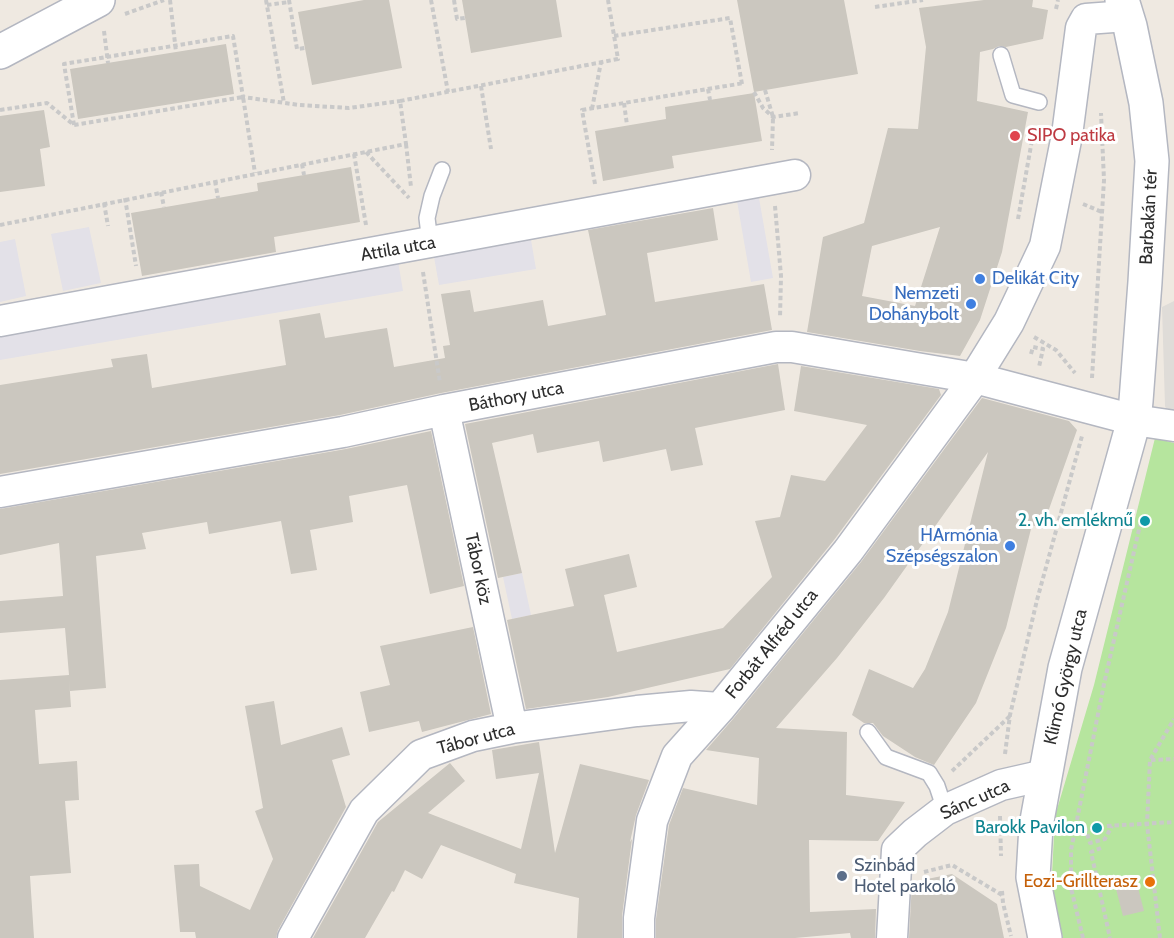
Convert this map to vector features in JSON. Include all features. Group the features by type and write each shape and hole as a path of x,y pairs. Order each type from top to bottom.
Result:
{"street":[{"path":"0,52 98,0"},
{"name":"Barbakán tér","path":"975,378 1009,322 1045,246 1067,135 1081,28 1086,19 1124,8 1146,104 1152,161 1134,420"},
{"name":"Attila utca","path":"0,321 784,177"},
{"name":"Báthory utca","path":"0,492 343,432 444,410 776,347 792,347 975,378 1035,381 1091,400 1134,420 1174,426"},
{"name":"Forbát Alfréd utca","path":"639,938 639,918 652,821 677,756 720,708 848,551 975,378"},
{"name":"Tábor köz","path":"444,410 512,728"},
{"name":"Klimó György utca","path":"1045,938 1033,877 1035,826 1065,668 1134,420"},
{"name":"Tábor utca","path":"293,938 364,811 421,755 472,736 512,728 637,711 691,706 720,708"},
{"name":"Sánc utca","path":"892,938 897,850 945,810 1001,785 1045,775"}],"lane":[{"path":"1001,55 1013,95 1039,102"},
{"path":"424,244 432,196 442,170"},
{"path":"868,732 886,757 928,773 937,786 945,810"}],"path":[{"path":"170,0 176,52"},
{"path":"431,0 448,92"},
{"path":"454,0 457,20 465,18"},
{"path":"0,110 47,103 74,125 243,97 349,108 448,92 618,59 608,0"},
{"path":"875,8 923,0"},
{"path":"1056,11 1058,0"},
{"path":"284,103 266,3 289,1 297,49 305,48"},
{"path":"595,187 582,110 743,84 730,18 614,36"},
{"path":"105,36 108,63"},
{"path":"74,125 64,64 233,36 255,173"},
{"path":"592,109 601,62"},
{"path":"481,86 491,149"},
{"path":"708,89 710,100"},
{"path":"765,90 773,117"},
{"path":"754,92 773,117"},
{"path":"366,152 413,203 400,100"},
{"path":"1018,219 1039,102"},
{"path":"624,104 627,125"},
{"path":"1001,862 1001,785 1010,715 1037,600 1091,400 1104,180 1101,112"},
{"path":"773,117 800,113"},
{"path":"0,225 125,198 406,144"},
{"path":"354,154 366,230"},
{"path":"302,164 304,176"},
{"path":"780,326 784,177"},
{"path":"215,181 218,198"},
{"path":"161,192 164,207"},
{"path":"125,198 138,276"},
{"path":"104,203 108,226"},
{"path":"424,244 444,410"},
{"path":"1009,322 1056,350 1091,400"},
{"path":"1031,354 1033,347 1043,349 1035,381"},
{"path":"1083,938 1071,888 1071,850 1104,684 1142,513"},
{"path":"1160,938 1147,824 1150,760 1174,718"},
{"path":"1150,760 1174,759"},
{"path":"1085,827 1090,843 1105,839 1110,826 1174,822"},
{"path":"1101,848 1091,852 1110,938"},
{"path":"921,873 952,865 1002,895"},
{"path":"1002,884 1002,895 1011,938"}],"shaded area":[{"path":"759,198 773,278 751,282 737,201"},
{"path":"89,227 101,283 63,291 51,234"},
{"path":"15,239 26,296 0,302 0,242"},
{"path":"531,240 536,269 439,285 434,257"},
{"path":"398,261 403,291 0,360 0,330"},
{"path":"1174,301 1174,429 1165,406 1162,307"},
{"path":"522,573 531,615 512,619 503,577"}],"green space":[{"path":"1155,438 1174,443 1174,938 1063,938 1051,894 1055,816 1094,685"}],"building":[{"path":"364,0 389,0 402,68 312,85 298,12"},
{"path":"462,0 556,0 562,37 471,53"},
{"path":"737,0 844,0 858,74 754,92"},
{"path":"984,0 1033,0 1032,7 1048,10 1043,39 1006,47 999,46 980,52 977,101 1028,112 1002,252 980,320 960,356 807,332 823,237 864,223 888,128 918,129 926,47 919,8","holes":["940,227 915,306 862,296 872,246"]},
{"path":"226,44 234,94 78,119 70,69"},
{"path":"754,93 762,141 672,156 674,168 603,181 595,131 666,119 665,107"},
{"path":"44,110 50,147 40,149 45,186 0,192 0,116"},
{"path":"351,167 360,222 274,237 276,252 142,276 131,213 258,191 257,183"},
{"path":"713,208 718,240 647,253 655,302 764,284 772,330 441,393 340,415 0,474 0,385 113,367 111,359 147,354 152,388 286,365 279,320 320,313 325,338 387,328 394,367 445,358 443,346 450,345 441,294 470,290 474,312 543,300 548,326 606,315 588,230"},
{"path":"778,364 785,410 695,428 703,465 671,471 666,449 603,462 599,441 537,453 533,434 492,443 522,573 498,578 465,424"},
{"path":"801,366 939,389 941,395 834,540 730,669 608,697 526,709 507,620 574,606 565,569 629,554 637,587 604,595 617,652 723,628 772,577 755,521 780,517 791,475 825,481 867,425 794,411"},
{"path":"982,398 1069,421 1077,430 1042,529 1032,525 1006,628 976,703 934,765 915,757 883,736 873,723 864,723 852,715 869,669 913,688 925,669 948,612 988,452 884,598 837,658 776,728 847,732 846,795 905,802 878,841 809,840 810,912 876,909 875,938 851,938 850,933 795,938 656,938 656,919 669,825 683,788 757,805 759,758 706,750 861,562"},
{"path":"431,431 464,586 430,594 407,485 349,496 353,522 310,530 317,570 291,574 281,521 209,534 207,522 142,533 146,549 96,556 106,688 70,691 69,678 71,707 35,710 39,764 77,761 79,800 65,801 71,873 30,876 34,938 0,938 0,680 69,675 65,628 0,633 0,601 63,596 59,543 0,555 0,509 346,449"},
{"path":"473,627 491,714 422,732 419,721 369,732 360,692 390,685 380,646"},
{"path":"274,701 281,745 342,727 350,755 332,760 346,807 278,930 276,938 196,938 195,932 180,932 174,865 199,864 200,886 250,910 273,859 255,811 263,808 245,706"},
{"path":"539,742 555,853 580,764 649,780 636,815 630,842 632,839 622,916 622,938 577,938 579,898 514,883 516,874 441,845 422,879 405,870 365,938 313,938 378,822 450,763 465,781 428,813 521,849 539,773 496,779 492,750"},
{"path":"952,874 997,904 1004,938 909,938 912,882"},
{"path":"1137,884 1144,911 1123,916 1116,889"}],"place":[{"name":"SIPO patika","path":"1015,136"},
{"name":"Delikát City","path":"980,279"},
{"name":"Nemzeti Dohánybolt","path":"971,304"},
{"name":"2. vh. emlékmű","path":"1145,521"},
{"name":"HArmónia Szépségszalon","path":"1010,546"},
{"name":"Barokk Pavilon","path":"1097,828"},
{"name":"Szinbád Hotel parkoló","path":"842,876"},
{"name":"Eozi-Grillterasz","path":"1150,882"}]}
